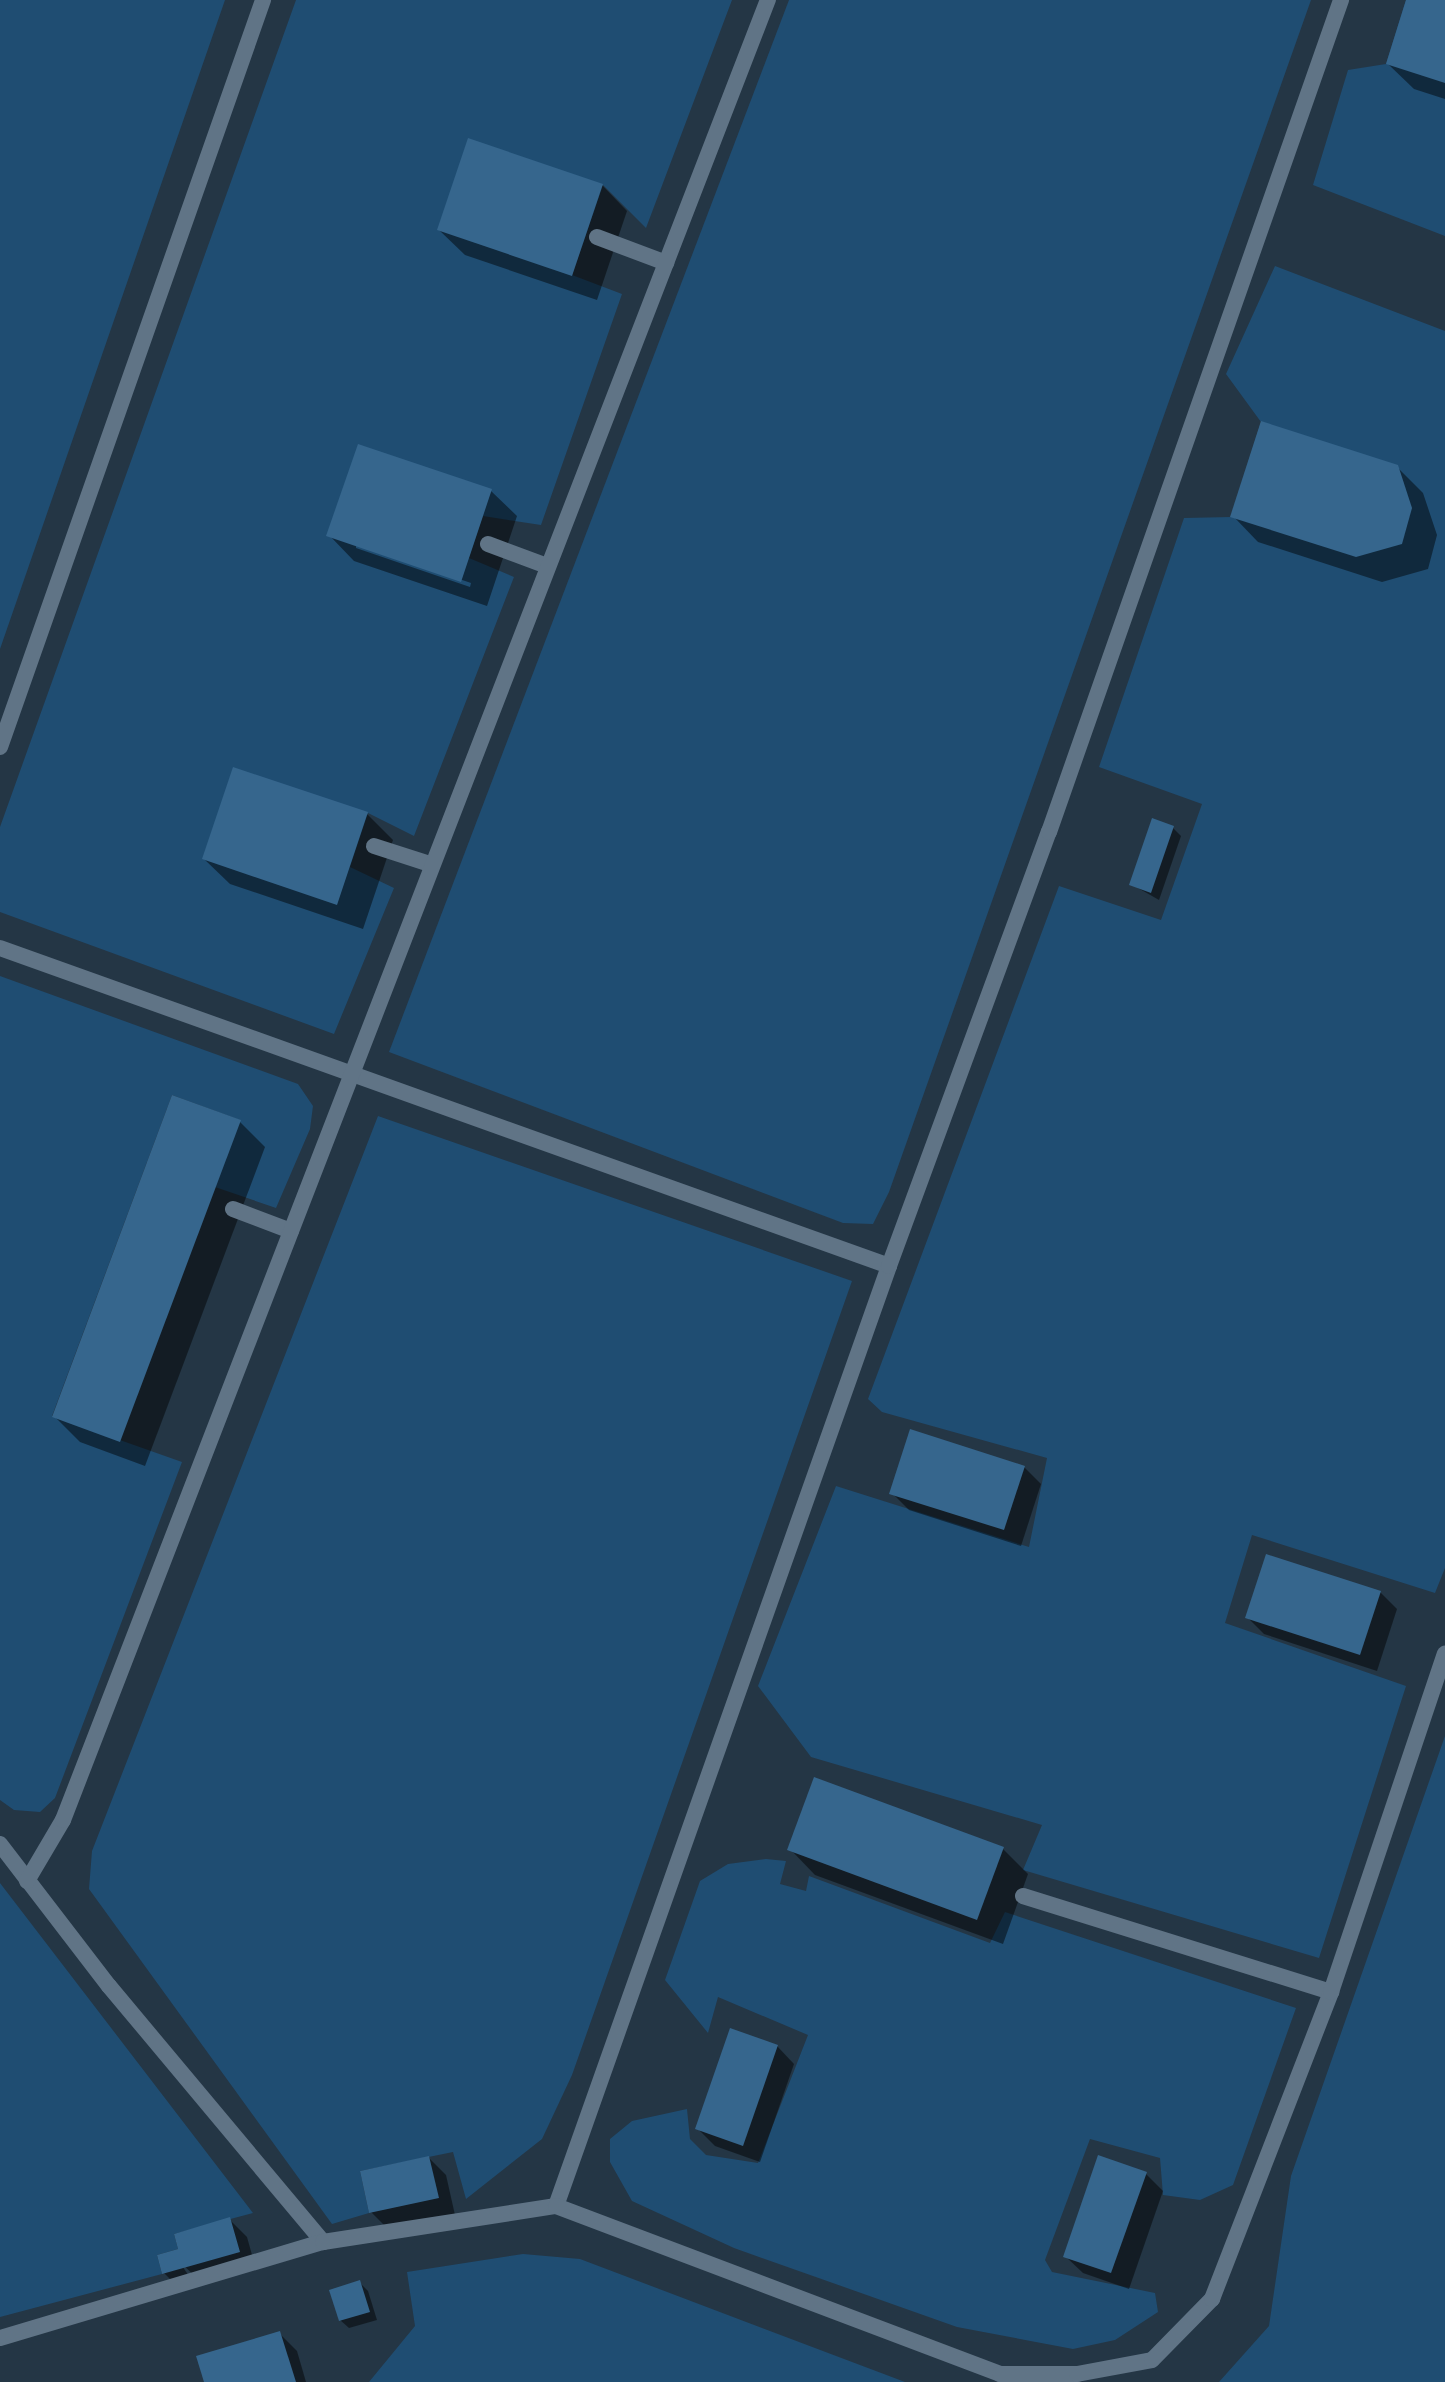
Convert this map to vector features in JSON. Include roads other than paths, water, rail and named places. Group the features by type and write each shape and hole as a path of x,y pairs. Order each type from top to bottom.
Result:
{"lane":[{"path":"0,747 263,0"},
{"path":"27,1881 63,1820 291,1231 348,1073 768,0"},
{"path":"556,2206 889,1266 1049,832 1341,0"},
{"path":"597,237 666,263"},
{"path":"488,544 547,566"},
{"path":"374,846 430,864"},
{"path":"0,948 889,1266"},
{"path":"233,1209 291,1231"},
{"path":"0,2338 323,2242 556,2206 1000,2374 1077,2374 1152,2360 1212,2299 1331,1992 1445,1654"},
{"path":"0,1844 323,2242"},
{"path":"1023,1896 1331,1992"}]}
